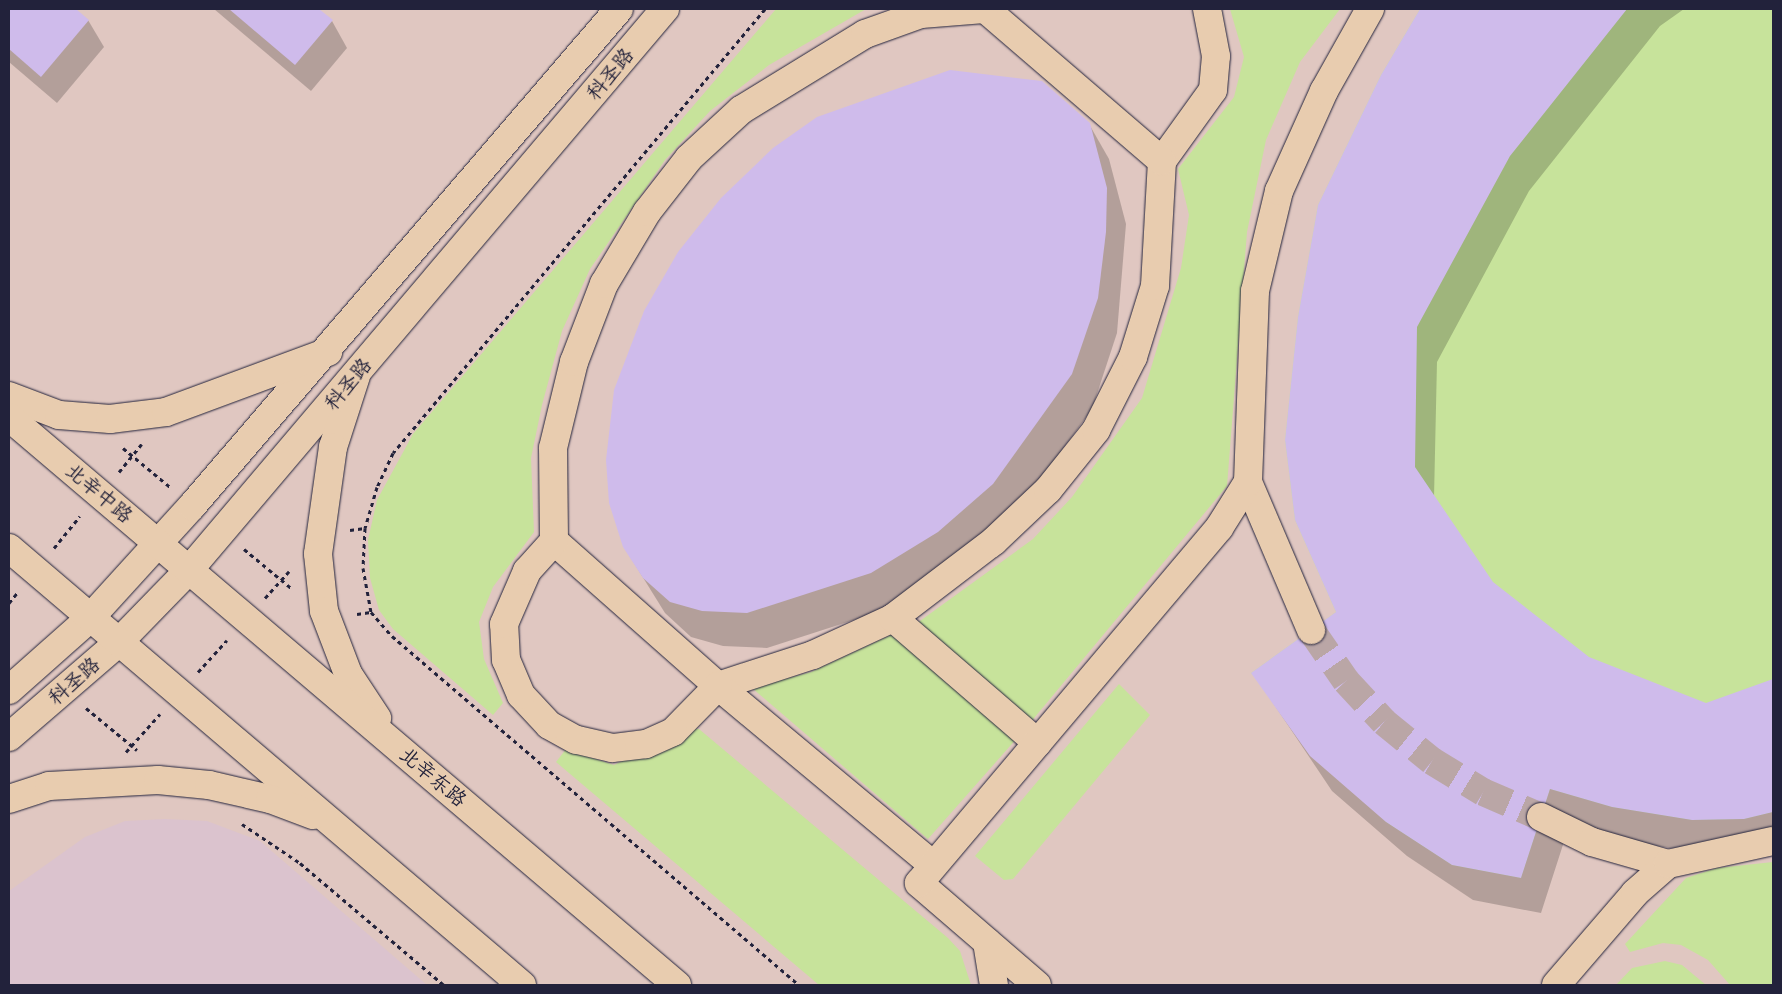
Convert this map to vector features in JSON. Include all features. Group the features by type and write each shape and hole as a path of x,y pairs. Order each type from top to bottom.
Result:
{"main road":[{"name":"科圣路","path":"9,690 90,618 158,544 328,352 618,9"},
{"name":"科圣路","path":"9,737 119,642 189,570 356,376 665,9"},
{"path":"1162,161 984,9 921,14 865,34 741,110 689,158 647,212 604,284 574,362 553,448 554,541 527,571 504,624 506,660 521,696 549,725 576,740 612,748 646,744 673,732 718,686 813,655 893,618 994,541 1048,490 1096,430 1133,357 1155,286 1162,161 1213,90 1216,56 1207,9"},
{"path":"1311,630 1248,482 1256,291 1279,192 1324,91 1370,9"},
{"path":"9,396 59,415 119,418 166,412 215,396 328,352"},
{"path":"356,376 333,447 320,534 324,611 348,674 392,742"},
{"name":"北辛中路","path":"9,417 189,570"},
{"path":"1037,985 919,883 1219,528 1248,482"},
{"path":"554,541 718,686 933,865"},
{"path":"9,548 522,985"},
{"name":"北辛东路","path":"189,570 677,985"},
{"path":"893,618 1038,743"},
{"path":"9,799 49,786 100,780 209,786 270,799 330,822"},
{"path":"1541,817 1592,842 1668,864 1773,841"},
{"path":"1556,985 1635,893 1668,864"},
{"path":"987,942 994,985"}],"path":[{"path":"765,9 394,453 377,487 365,528 365,589 371,612 392,636 799,985"},
{"path":"100,780 320,534 365,528"},
{"path":"64,689 139,752"},
{"path":"237,820 300,863 444,985"}],"shaded area":[{"path":"165,819 207,821 260,841 427,985 9,985 9,891 85,837 125,821"}],"green space":[{"path":"776,9 866,9 769,65 710,111 665,160 590,269 562,331 542,405 531,458 534,532 493,587 479,622 484,659 503,703 493,715 393,629 379,610 370,578 368,540 377,500 413,434"},
{"path":"1230,9 1340,9 1300,62 1266,140 1247,232 1227,486 1025,729 913,626 1033,539 1072,497 1142,398 1181,268 1189,215 1178,169 1234,97 1244,57"},
{"path":"1420,9 1773,9 1773,812 1744,819 1692,820 1612,807 1550,789 1521,878 1452,865 1386,822 1251,673 1336,612 1295,520 1285,440 1298,317 1318,205 1381,75"},
{"path":"897,632 1018,737 928,839 752,688 811,672"},
{"path":"1119,684 1150,715 1013,879 1004,880 975,856"},
{"path":"690,728 699,729 948,938 960,951 971,985 819,985 556,762 566,749 614,765"},
{"path":"1773,862 1773,985 1730,985 1708,960 1681,945 1663,943 1630,952 1625,944 1686,878 1717,868"},
{"path":"1665,961 1682,965 1706,985 1616,985 1632,968"}],"building":[{"path":"9,9 76,9 89,20 41,77 9,49"},
{"path":"229,9 319,9 333,20 295,65"},
{"path":"1420,9 1627,9 1510,156 1417,327 1415,467 1493,582 1589,657 1706,703 1773,679 1773,812 1744,819 1692,820 1612,807 1550,789 1521,878 1452,865 1386,822 1310,756 1251,673 1336,612 1295,520 1285,440 1298,317 1318,205 1381,75"},
{"path":"950,70 1042,81 1090,123 1107,188 1106,232 1098,298 1072,374 993,484 938,532 871,573 747,613 702,611 670,602 643,578 623,547 609,503 606,460 614,390 644,311 678,252 721,198 773,148 817,117"}],"tunnel":[{"path":"1311,630 1346,681 1384,722 1432,761 1483,792 1541,817"}]}
